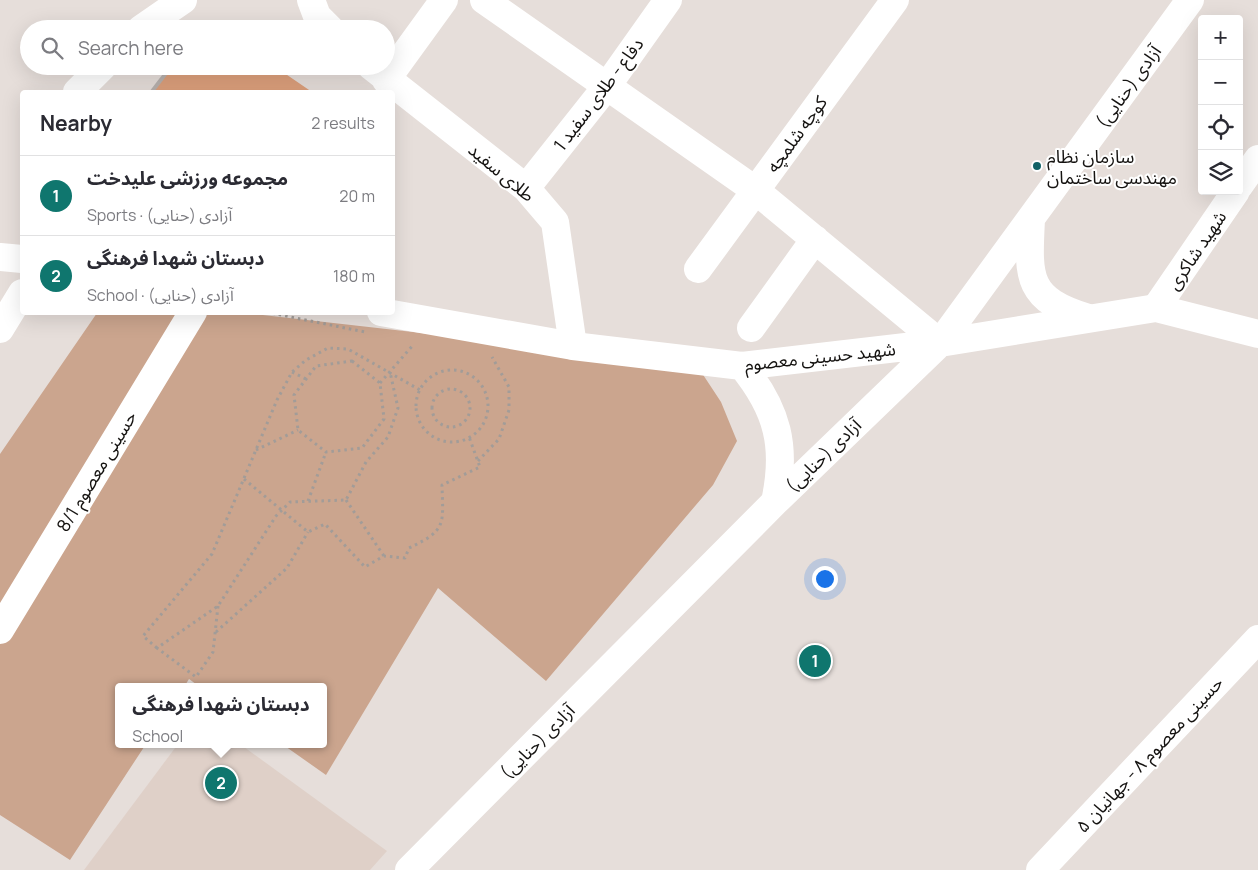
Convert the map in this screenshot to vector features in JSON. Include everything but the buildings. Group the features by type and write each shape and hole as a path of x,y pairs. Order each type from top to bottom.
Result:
{"street":[{"path":"154,20 183,0"},
{"path":"311,0 317,16 321,20"},
{"path":"395,55 444,0"},
{"path":"484,0 755,190 940,343"},
{"name":"دفاع - طلای سفید 1","path":"526,188 607,86 668,0"},
{"name":"کوچه شلمچه","path":"698,269 895,0"},
{"name":"آزادی (حنایی)","path":"409,870 775,502 940,343 1190,0"},
{"path":"79,90 94,75"},
{"name":"طلای سفید","path":"382,75 526,188 555,222 573,346"},
{"path":"1243,180 1258,159"},
{"name":"شهید شاکری","path":"1156,308 1233,195"},
{"path":"1031,219 1031,273 1043,296 1061,310 1090,319"},
{"path":"751,328 815,239"},
{"path":"0,257 20,259"},
{"path":"0,329 20,296"},
{"name":"شهید حسینی معصوم","path":"395,315 573,346 742,366 940,343 1156,308 1258,334"},
{"name":"حسینی معصوم 8/1","path":"0,630 191,315"},
{"path":"742,366 758,385 770,406 777,429 781,454 780,478 775,502"},
{"name":"حسینی معصوم ۸ - جهانیان ۵","path":"1040,870 1258,639"}],"path":[{"path":"380,383 416,342 420,320"},
{"path":"218,606 213,652 196,677 142,636 212,554 256,450 292,372 306,360 328,348 348,349 420,390"},
{"path":"478,461 499,439 509,410 509,387 492,357"},
{"path":"352,361 380,383 384,419 362,448 326,452 298,430 294,394 316,366 352,361"},
{"path":"448,369 470,373 486,390 488,413 477,433 469,437 456,443 434,438 418,422 415,399 427,379 448,369"},
{"path":"292,372 306,378"},
{"path":"346,500 366,462 388,437 398,408 390,372"},
{"path":"454,388 468,396 471,411 463,424 448,428 434,420 431,404 439,391 454,388"},
{"path":"256,450 298,430"},
{"path":"215,632 287,568 308,532 325,524 365,567 384,556 405,558 409,548 434,537 443,519 442,485 480,468 469,437"},
{"path":"308,501 326,452"},
{"path":"244,479 308,532"},
{"path":"157,648 218,606 276,516 290,502 346,500"},
{"path":"346,500 384,556"}],"shaded area":[{"path":"96,315 263,315 696,364 721,402 737,441 713,485 546,681 438,588 326,775 288,748 327,748 327,683 194,683 189,679 186,683 115,683 115,748 143,748 70,860 0,815 0,454"},
{"path":"175,748 245,748 387,851 370,870 84,870"}],"place":[{"name":"سازمان نظام مهندسی ساختمان","path":"1037,166"},
{"name":"مجموعه ورزشی علیدخت","path":"815,661"},
{"name":"دبستان شهدا فرهنگی","path":"221,783"}]}
